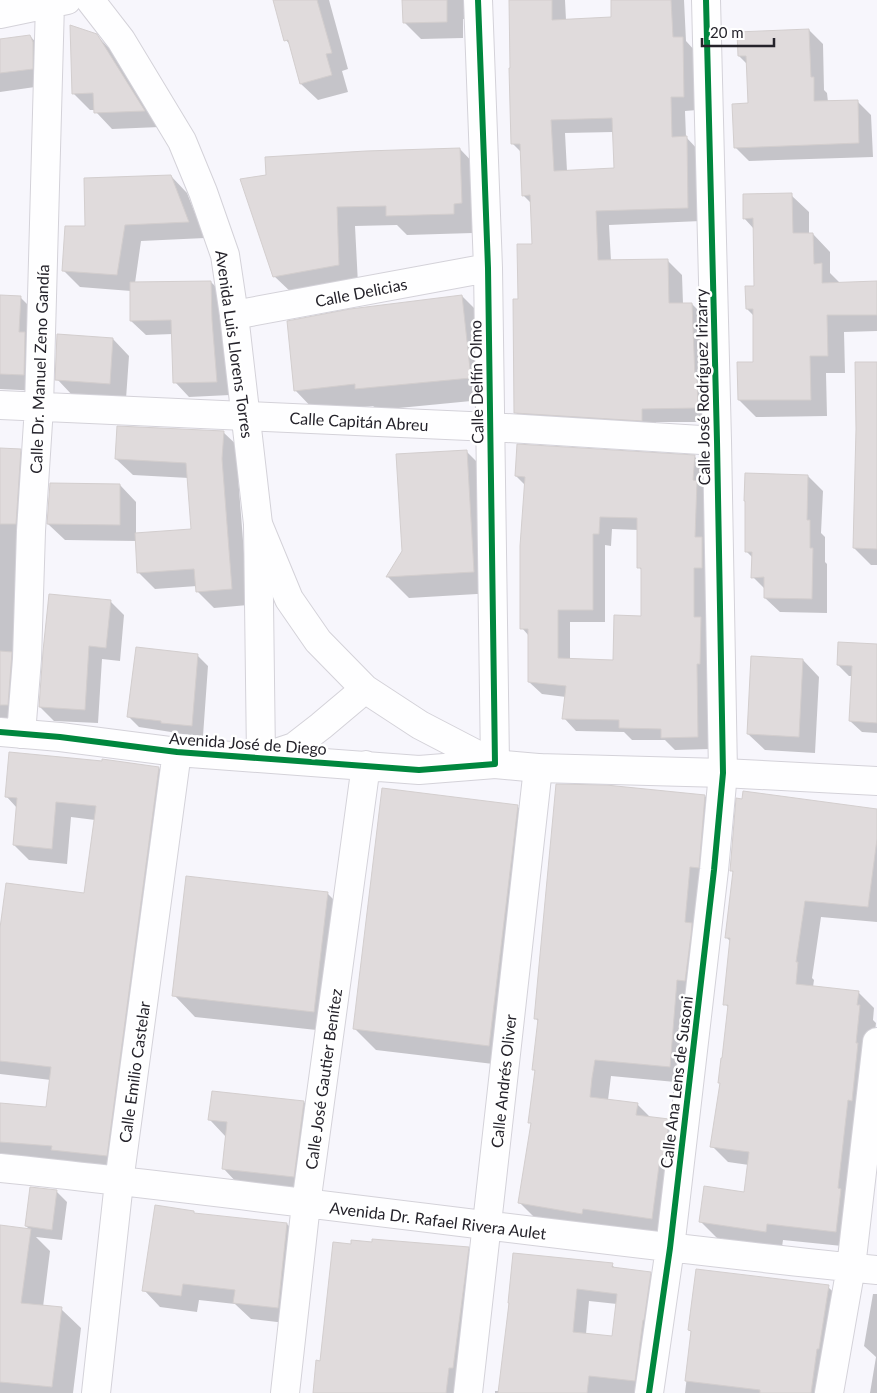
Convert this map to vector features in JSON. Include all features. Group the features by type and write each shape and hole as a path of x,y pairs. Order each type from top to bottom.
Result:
{"street":[{"name":"Avenida Luis Llorens Torres","path":"90,0 121,40 182,141 225,254 234,315 258,524 289,599 318,641 365,688"},
{"name":"Calle Delfín Olmo","path":"478,0 488,268 495,764"},
{"name":"Calle José Rodríguez Irizarry","path":"706,0 724,773"},
{"path":"0,14 58,2"},
{"name":"Calle Dr. Manuel Zeno Gandía","path":"11,733 26,659 58,2"},
{"name":"Calle Delicias","path":"234,315 488,268"},
{"name":"Calle Capitán Abreu","path":"0,405 491,427 717,441"},
{"path":"258,524 261,758 294,747 365,688"},
{"name":"Avenida José de Diego","path":"365,688 420,725 495,764"},
{"name":"Avenida José de Diego","path":"11,733 177,752 419,770 495,764 538,768 724,773 877,781"},
{"name":"Calle Emilio Castelar","path":"96,1393 119,1182 177,752"},
{"name":"Calle José Gautier Benítez","path":"285,1393 306,1204 366,765"},
{"name":"Calle Andrés Oliver","path":"468,1393 538,768"},
{"name":"Calle Ana Lens de Susoni","path":"649,1393 670,1248 724,773"},
{"path":"829,1393 864,1268 877,1042"},
{"name":"Avenida Dr. Rafael Rivera Aulet","path":"0,1168 670,1248 864,1268"}],"building":[{"path":"273,0 317,0 332,53 326,54 332,75 300,84 288,40 284,41"},
{"path":"402,0 447,0 447,22 403,23"},
{"path":"509,0 552,0 552,20 611,17 611,0 671,0 673,37 683,37 684,97 671,97 672,137 687,136 688,208 596,211 598,260 668,259 669,303 692,303 698,408 642,409 642,421 514,413 513,299 518,299 517,244 532,244 530,195 522,196 520,144 511,144","holes":["612,118 614,168 554,171 551,120"]},
{"path":"70,25 97,34 145,111 94,113 93,93 72,94"},
{"path":"809,29 811,77 814,77 814,101 858,100 859,143 734,148 732,104 748,103 746,56 738,56 737,32"},
{"path":"30,35 33,42 33,69 0,73 0,39"},
{"path":"460,148 462,203 454,204 454,214 386,216 386,206 337,207 339,265 273,277 240,179 266,175 265,157"},
{"path":"171,175 189,222 125,225 117,275 62,271 65,226 85,226 84,178"},
{"path":"792,193 793,233 813,233 814,264 822,263 822,283 877,281 877,315 827,315 828,356 810,356 811,400 738,400 737,362 753,362 753,309 746,309 745,286 754,286 753,218 743,219 743,194"},
{"path":"211,281 217,382 173,383 171,320 130,321 130,282"},
{"path":"0,295 21,296 19,332 25,332 24,375 0,374"},
{"path":"462,295 471,378 355,389 355,384 294,391 287,321 350,309"},
{"path":"57,334 113,338 110,384 55,380"},
{"path":"855,362 877,362 877,549 853,548 856,429"},
{"path":"117,426 224,431 222,459 232,589 196,592 194,569 137,573 135,533 191,529 186,463 115,459"},
{"path":"517,444 695,455 693,480 697,481 695,537 702,537 702,568 694,568 694,617 701,617 700,664 697,664 698,737 661,738 661,729 619,728 619,720 562,719 566,686 528,682 528,629 520,629 520,546 525,477 515,476","holes":["600,517 637,518 637,568 641,568 641,616 614,615 613,660 558,658 558,610 593,610 593,534 599,534"]},
{"path":"0,448 21,449 16,524 0,524"},
{"path":"467,450 474,572 386,577 402,551 396,454"},
{"path":"745,473 808,475 807,520 810,520 810,548 813,548 812,599 764,598 764,577 751,578 752,552 745,552"},
{"path":"50,483 120,484 120,525 47,524"},
{"path":"49,594 111,600 106,648 89,646 85,710 39,707"},
{"path":"838,642 877,644 877,723 849,721 852,666 837,665"},
{"path":"136,647 198,654 192,726 127,717"},
{"path":"0,651 12,652 8,705 0,705"},
{"path":"751,656 803,659 799,737 747,734"},
{"path":"9,752 102,761 102,759 159,767 107,1156 51,1150 52,1146 0,1142 0,1103 46,1107 51,1067 0,1061 0,928 6,883 84,893 96,806 56,802 52,849 13,845 17,798 5,797"},
{"path":"556,784 606,785 705,795 699,868 690,867 685,922 692,923 691,935 685,981 677,980 670,1067 595,1060 592,1078 590,1097 638,1103 636,1115 669,1119 665,1159 660,1158 652,1219 583,1209 582,1214 518,1203 531,1123 528,1123 535,1070 532,1070 538,1019 534,1019"},
{"path":"382,788 518,805 489,1046 353,1029"},
{"path":"743,791 877,809 877,839 868,907 805,901 796,962 798,962 796,984 859,991 857,1005 860,1005 856,1043 858,1043 852,1101 848,1100 838,1188 841,1189 836,1232 767,1224 766,1232 699,1222 704,1186 744,1192 749,1152 710,1147 720,1083 718,1083 728,1005 723,1005 730,938 725,938 733,871 730,871 736,798 742,799"},
{"path":"186,876 328,892 314,1012 172,996"},
{"path":"212,1091 304,1101 294,1177 222,1169 227,1122 208,1120"},
{"path":"30,1187 57,1190 52,1230 25,1226"},
{"path":"155,1205 194,1211 194,1213 287,1223 278,1308 233,1303 235,1290 183,1284 181,1296 142,1291"},
{"path":"0,1225 31,1229 21,1303 62,1307 52,1387 0,1382"},
{"path":"372,1239 469,1247 453,1368 449,1368 446,1393 313,1393 316,1360 320,1361 333,1242 351,1244 351,1240 372,1242"},
{"path":"513,1253 613,1263 612,1267 651,1272 635,1381 589,1376 587,1393 498,1393","holes":["577,1289 617,1294 612,1336 573,1332"]},
{"path":"696,1269 829,1285 811,1393 760,1393 760,1390 685,1381 691,1331 688,1330"}],"cycle path":[{"path":"0,732 60,737 177,752 419,770 495,764 488,268 478,0"},
{"path":"649,1393 670,1248 714,870 723,773 706,0"}]}
